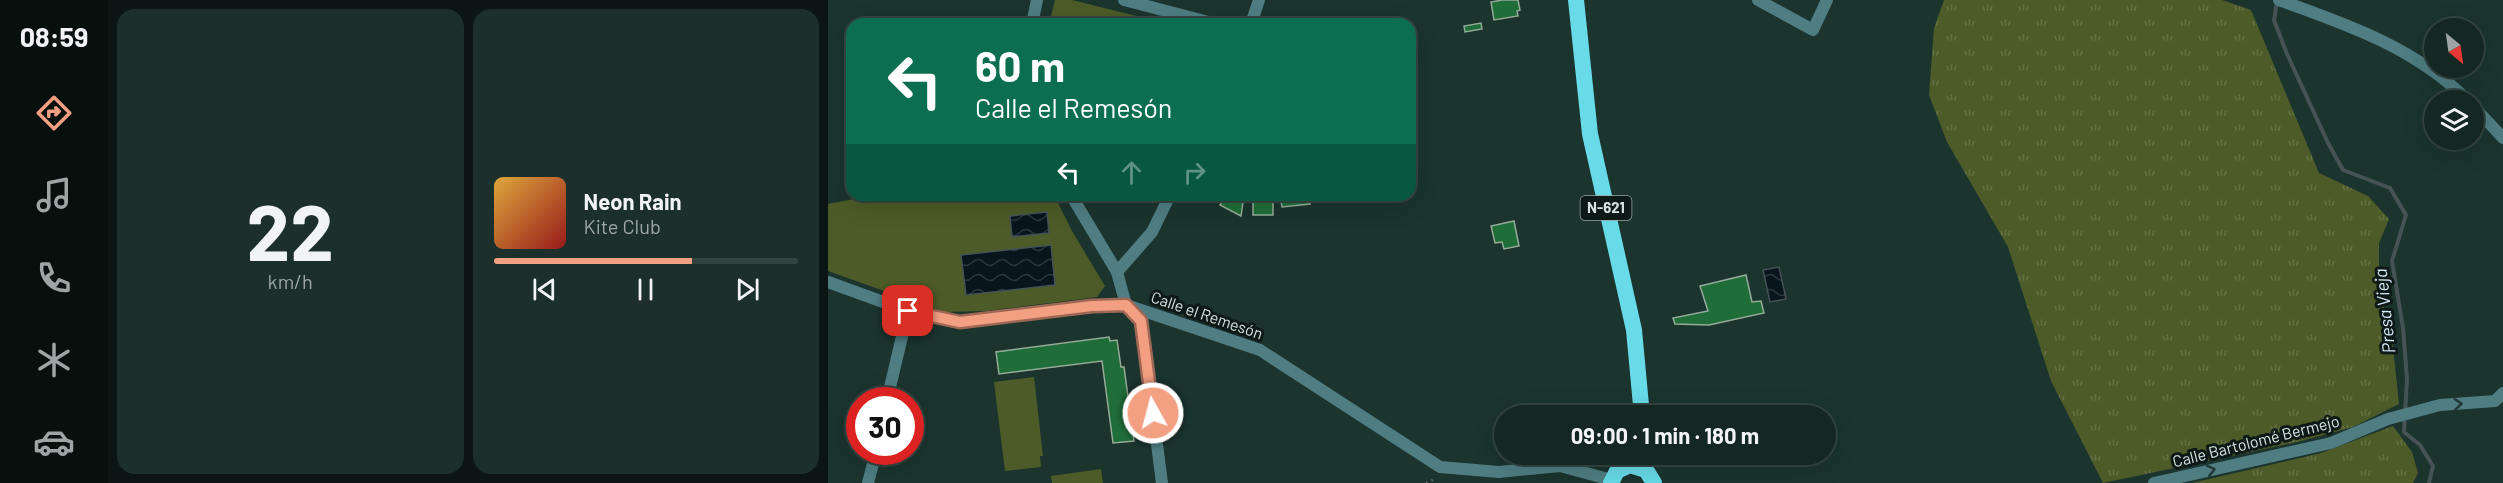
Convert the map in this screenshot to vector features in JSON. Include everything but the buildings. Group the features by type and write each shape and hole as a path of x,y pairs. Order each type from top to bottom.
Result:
{"highway":[{"name":"N-621","path":"1576,0 1590,134 1634,330 1640,405"},
{"path":"1611,482 1617,471 1626,465"},
{"path":"1642,465 1654,483"}],"street":[{"path":"1033,18 1037,0"},
{"path":"1124,0 1193,18"},
{"path":"1253,18 1259,0"},
{"path":"1758,0 1813,30 1827,0"},
{"path":"2280,0 2358,29 2433,71 2455,90"},
{"path":"2484,118 2503,138"},
{"path":"1075,201 1117,272 1126,305 1141,321 1162,483"},
{"path":"1117,272 1152,231 1167,201"},
{"name":"Calle el Remesón","path":"828,282 908,311 960,322 1092,306 1126,305 1260,350 1440,467 1499,472 1560,466 1611,482"},
{"path":"890,387 908,311"},
{"name":"Calle Bartolomé Bermejo","path":"2154,483 2331,443 2405,414 2440,405 2495,401 2503,393"},
{"path":"868,483 873,465"}],"green space":[{"path":"1055,0 1072,0 1145,18 1050,18"},
{"path":"1944,0 2222,0 2251,10 2319,173 2368,196 2389,219 2379,243 2379,283 2393,347 2399,404 2353,427 2297,442 2103,483 2051,381 2008,247 1947,142 1929,95 1934,28"},
{"path":"846,201 1057,201 1105,286 1097,297 987,311 943,312 828,271 828,204"},
{"path":"1034,377 1043,456 1040,456 1041,467 1005,471 994,382"},
{"path":"2393,426 2412,452 2418,473 2413,483 2192,483 2321,453"},
{"path":"1101,469 1103,483 1052,483 1051,476"}],"water":[{"path":"1047,212 1049,233 1012,237 1010,216"},
{"path":"1051,245 1055,285 966,295 961,255"},
{"path":"1779,267 1786,299 1770,302 1763,270"}],"waterway":[{"name":"Presa Vieja","path":"2277,2 2274,20 2287,54 2343,170 2390,188 2406,215 2392,261 2403,328 2407,379 2404,432 2420,445 2433,466 2429,483"}],"route":[{"path":"908,311 960,322 1092,306 1126,305 1141,321 1153,413"}]}
